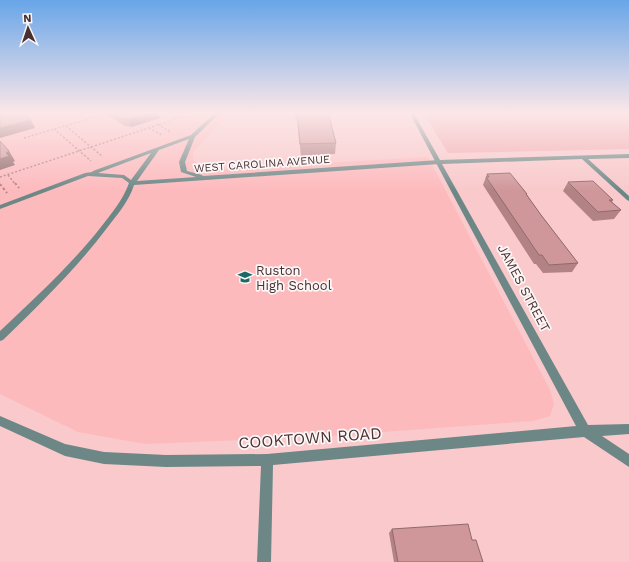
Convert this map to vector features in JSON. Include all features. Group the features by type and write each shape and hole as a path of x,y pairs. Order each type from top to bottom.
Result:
{"street":[{"path":"87,174 187,138"},
{"path":"192,138 182,162 184,172 210,178"},
{"name":"JAMES STREET","path":"426,138 585,431 629,461"},
{"path":"0,337 51,288 85,252 114,215 129,192 132,184 157,149"},
{"name":"WEST CAROLINA AVENUE","path":"0,207 87,174 124,177 132,184 439,162 629,156"},
{"path":"583,157 629,199"},
{"name":"COOKTOWN ROAD","path":"0,421 65,450 104,458 166,461 267,460 585,431 629,429"},
{"path":"264,562 267,460"}],"path":[{"path":"65,138 92,162"},
{"path":"81,138 105,158"},
{"path":"0,178 8,175 8,173 114,138"},
{"path":"8,175 23,193"}],"shaded area":[{"name":"Ruston High School","path":"0,138 206,138 193,152 193,159 196,163 208,168 220,169 428,157 550,390 554,404 550,416 533,421 314,437 145,444 78,432 0,394"},
{"path":"439,138 629,138 629,149 448,153"}],"building":[{"path":"299,138 335,138 336,143 300,144"},
{"path":"0,141 9,151 6,153 9,156 0,159"},
{"path":"510,173 578,263 549,265 542,255 539,255 486,177 489,177 487,174"},
{"path":"593,181 613,200 609,200 621,210 598,212 568,182"},
{"path":"468,524 472,540 476,540 483,562 398,562 392,529"}],"place":[{"name":"Ruston High School","path":"245,277"}]}
